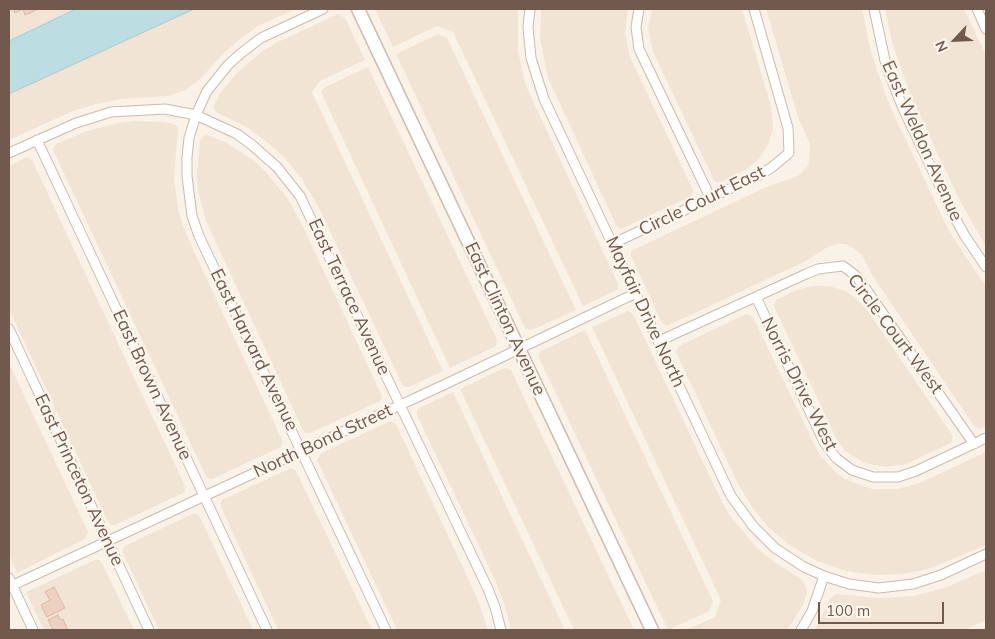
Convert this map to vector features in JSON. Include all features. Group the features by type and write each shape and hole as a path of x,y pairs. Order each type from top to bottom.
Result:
{"main road":[{"name":"East Clinton Avenue","path":"358,9 652,630"}],"street":[{"name":"East Harvard Avenue","path":"323,9 261,38 245,49 228,65 207,91 196,115 189,138 187,157 188,194 192,216 199,236 386,630"},
{"name":"Mayfair Drive North","path":"530,9 529,45 538,83 731,496 753,526 775,548 804,567 824,576 850,584 879,588 913,584 941,575 986,554"},
{"path":"639,9 636,27 639,49 710,197"},
{"name":"Circle Court East","path":"612,244 759,175 789,153 788,128 754,9"},
{"name":"East Weldon Avenue","path":"874,9 886,66 902,106 954,216 986,267"},
{"path":"977,9 986,30"},
{"name":"East Terrace Avenue","path":"9,153 76,123 110,112 165,109 196,115 237,134 265,155 290,181 310,214 488,589 501,630"},
{"name":"East Brown Avenue","path":"37,140 267,630"},
{"name":"Circle Court West","path":"659,341 818,269 843,266 863,286 974,444"},
{"name":"North Bond Street","path":"10,584 400,405 636,292"},
{"name":"Norris Drive West","path":"756,297 824,442 843,464 867,476 898,477 916,471 986,438"},
{"name":"East Princeton Avenue","path":"9,329 149,630"},
{"path":"801,630 812,611 824,576"},
{"path":"10,584 33,630"}],"shaded area":[{"path":"9,9 77,9 9,41"},
{"path":"194,9 296,9 260,25 241,38 199,80 185,90 168,96 121,99 97,104 73,111 9,140 9,94"},
{"path":"375,9 518,9 518,51 526,86 618,284 618,289 583,306 453,32 437,26 393,47"},
{"path":"541,9 628,9 625,34 630,57 693,190 692,196 623,228 619,228 616,225 548,78 540,38"},
{"path":"652,9 742,9 771,106 773,129 768,145 758,160 745,170 721,182 714,180 653,52 648,29"},
{"path":"766,9 862,9 871,52 895,117 948,229 986,286 986,426 980,429 974,426 872,275 862,255 845,244 837,244 826,248 806,261 669,325 662,323 631,256 631,251 764,188 798,176 807,167 809,161 810,144 799,120"},
{"path":"885,9 964,9 986,55 986,247 959,199 910,94 893,45"},
{"path":"338,14 345,18 365,60 320,81 312,92 443,371 409,387 405,387 402,384 319,208 302,179 285,158 267,142 248,128 216,112 213,108 220,93 236,74 261,52"},
{"path":"438,34 447,38 576,310 532,330 525,328 396,54"},
{"path":"368,67 497,340 496,346 450,368 321,92 325,87"},
{"path":"135,121 164,122 178,127 174,179 182,223 283,442 281,447 212,479 206,476 53,150 56,144 87,131 118,123"},
{"path":"207,135 225,142 253,160 266,172 288,199 301,222 381,394 382,398 380,401 310,433 306,433 303,430 206,221 198,191 197,173 200,141"},
{"path":"25,158 32,160 185,486 183,493 115,525 111,525 108,522 9,309 9,166"},
{"path":"812,286 829,286 845,291 865,307 953,436 951,443 906,464 886,467 864,463 844,450 835,436 774,306 776,300 797,290"},
{"path":"628,311 633,314 730,516 757,548 774,562 800,578 805,584 807,592 804,603 786,630 686,630 715,617 721,600 592,327"},
{"path":"746,314 753,317 819,454 836,473 847,480 872,489 898,489 922,482 986,452 986,545 929,569 903,574 875,575 846,571 817,561 790,545 769,528 752,507 738,484 676,352 679,346"},
{"path":"585,330 713,601 709,611 668,630 539,358 541,351"},
{"path":"9,363 88,532 85,539 17,573 9,555"},
{"path":"504,368 511,370 634,630 574,630 460,389"},
{"path":"453,392 565,630 511,630 504,603 495,580 417,415 419,408"},
{"path":"388,422 396,424 477,598 488,630 397,630 317,460 320,454"},
{"path":"291,468 296,471 372,630 278,630 220,505 222,500"},
{"path":"192,514 197,514 200,517 253,630 159,630 123,553 123,549 125,546"},
{"path":"95,560 99,560 102,563 134,630 44,630 26,592"},
{"path":"986,570 986,620 964,630 815,630 830,599 836,594 878,598 914,596 947,587"}],"water":[{"path":"76,9 194,9 9,94 9,41"}],"building":[{"path":"13,9 23,9 15,13"},
{"path":"23,9 35,9 36,10 25,15"},
{"path":"54,587 65,608 47,617 41,605 50,600 45,592"},
{"path":"58,615 60,620 63,619 68,630 53,630 48,620"}]}
